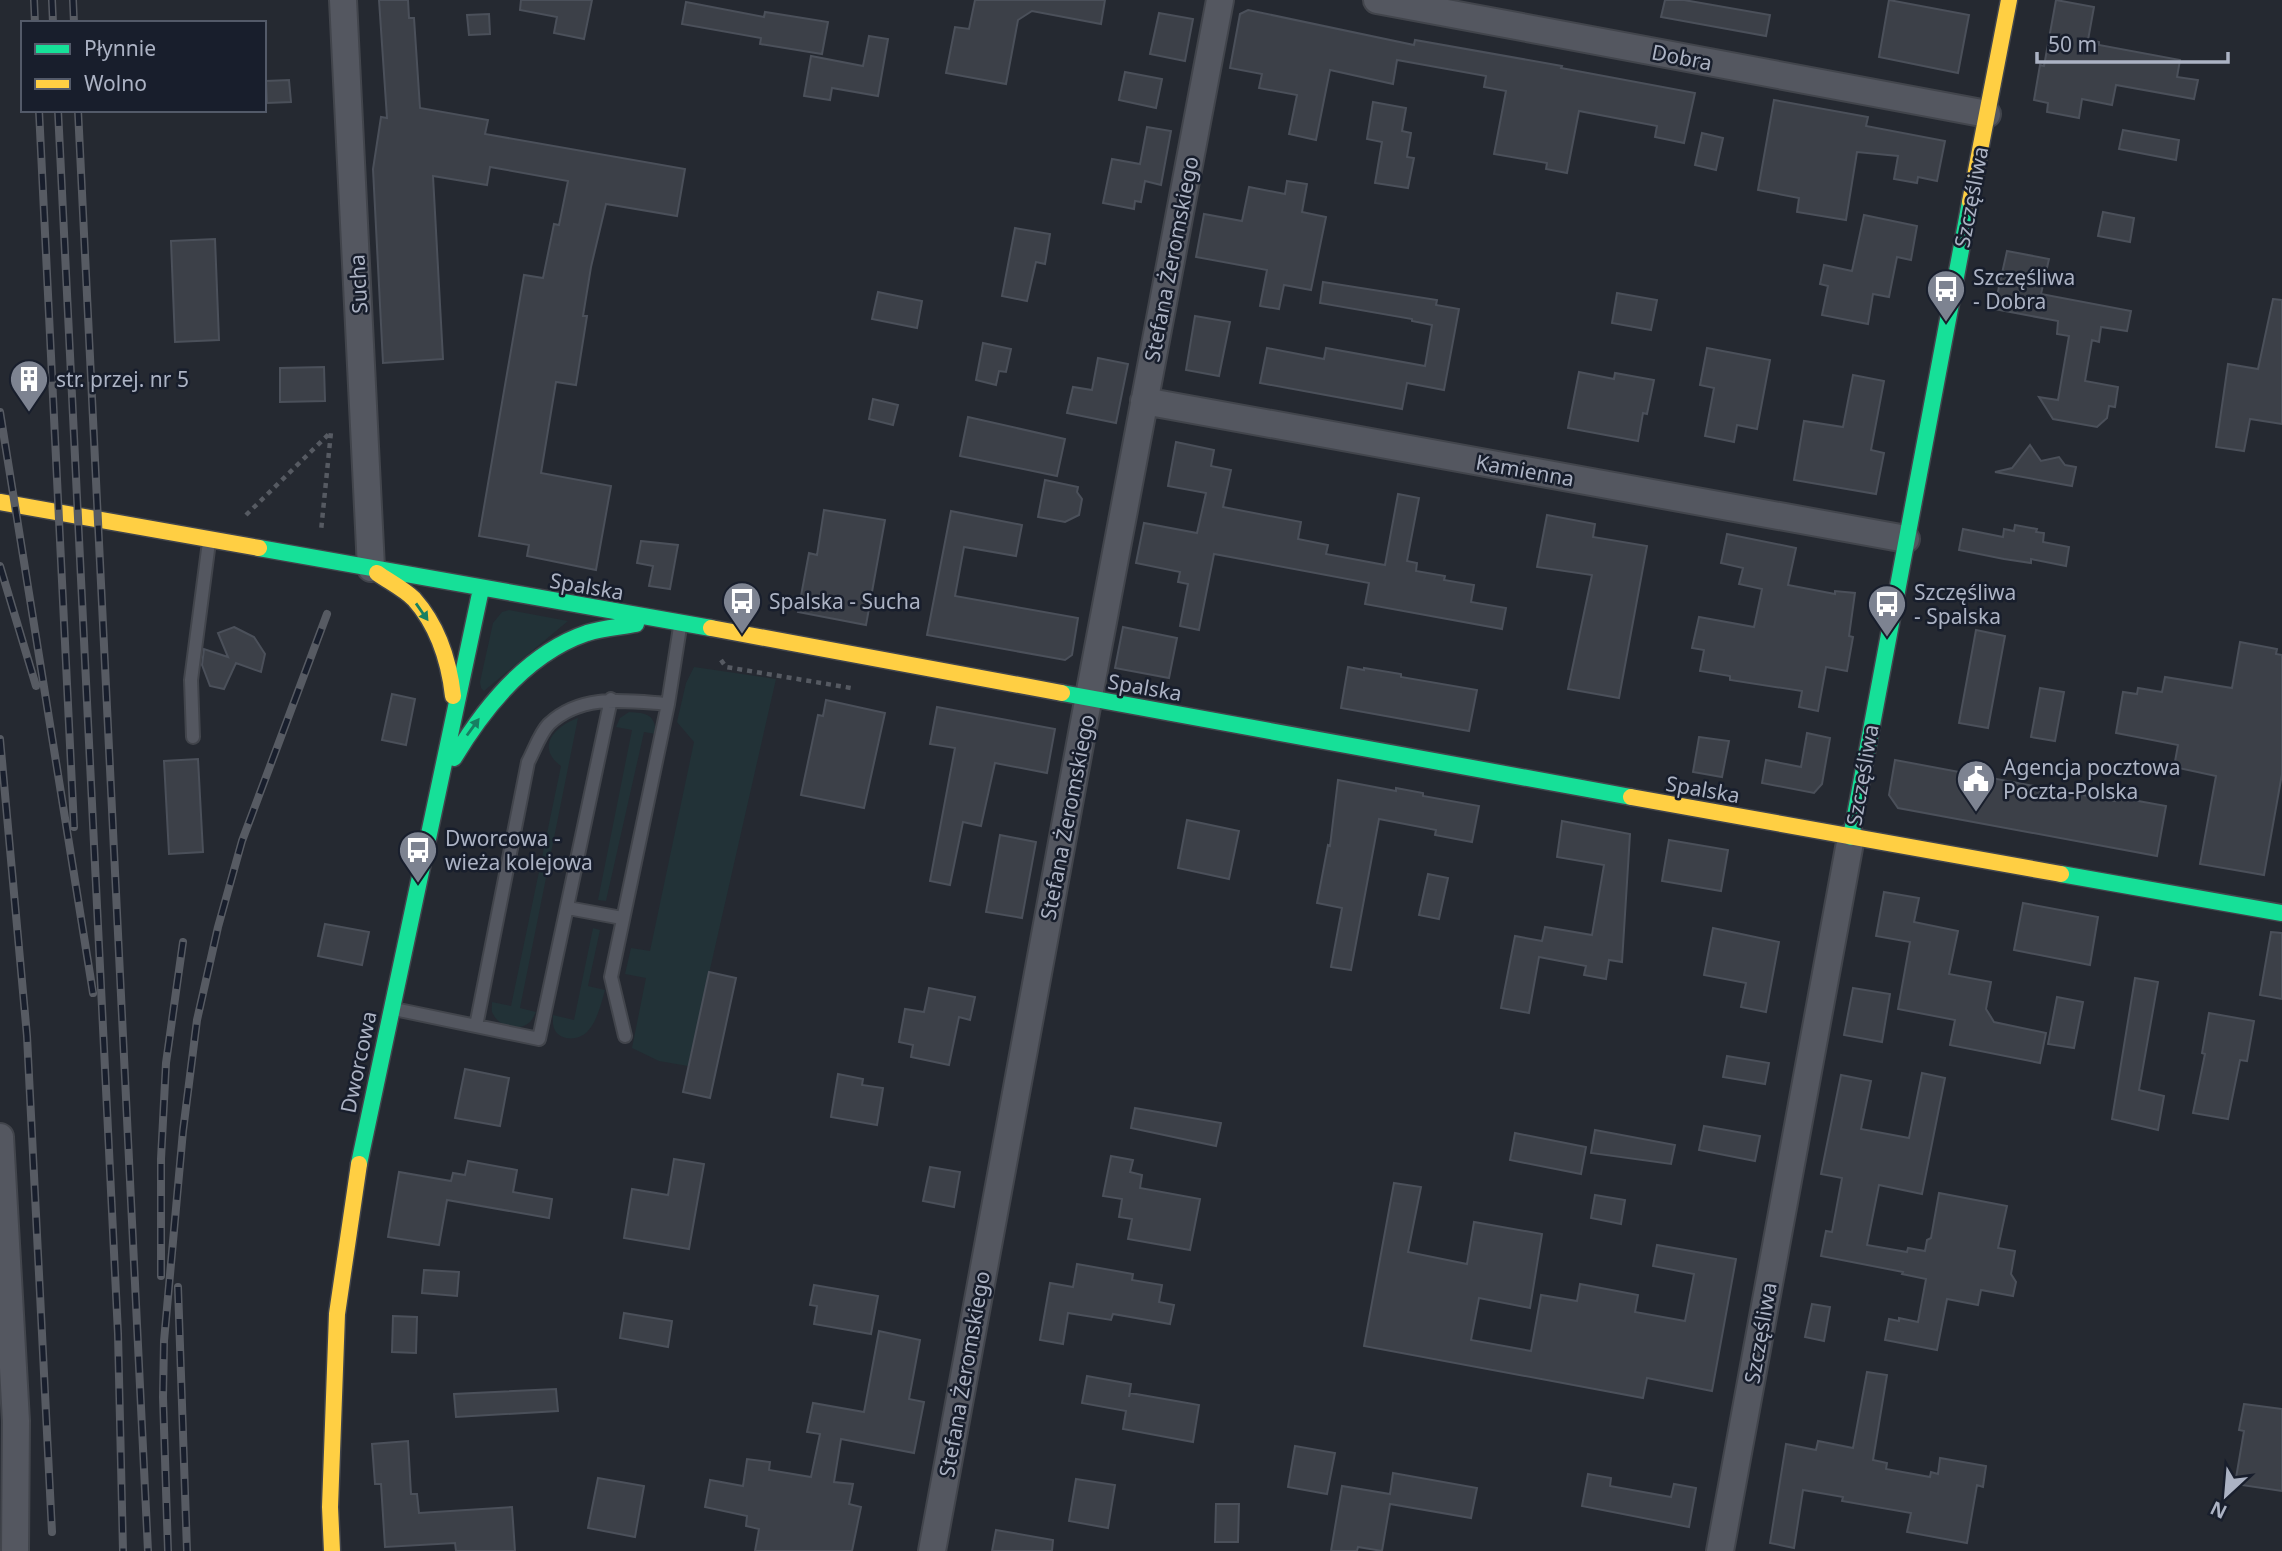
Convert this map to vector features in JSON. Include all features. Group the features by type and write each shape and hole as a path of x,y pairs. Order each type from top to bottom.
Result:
{"street":[{"name":"Sucha","path":"344,0 371,568"},
{"name":"Stefana Żeromskiego","path":"932,1551 1220,0"},
{"name":"Dobra","path":"1377,0 1987,114"},
{"name":"Szczęśliwa","path":"1720,1551 1906,539 2009,0"},
{"name":"Kamienna","path":"1144,401 1906,539"},
{"name":"Spalska","path":"0,502 2282,913"},
{"path":"371,568 413,598 437,634 450,669 454,717"},
{"name":"Dworcowa","path":"332,1551 330,1507 337,1314 355,1187 481,589"},
{"path":"439,786 467,736 490,704 521,674 546,655 583,635 659,620"},
{"path":"0,1137 16,1421 15,1551"}],"lane":[{"path":"193,737 191,680 210,539"},
{"path":"625,1036 611,977 668,704 681,624"},
{"path":"475,1026 528,762 547,726 572,708 611,699 668,704"},
{"path":"391,1008 539,1039 611,699"},
{"path":"568,908 622,918"}],"path":[{"path":"239,522 331,432 317,559"},
{"path":"718,655 726,667 858,690"}],"shaded area":[{"path":"509,610 568,621 484,691 480,682 493,623 502,612"},
{"path":"694,667 776,679 688,1066 659,1061 632,1048 646,978 625,974 631,948 650,951 694,742 677,722 686,683"},
{"path":"629,712 649,716 654,722 656,734 644,732 606,901 598,900 632,730 616,727 620,718"},
{"path":"578,718 520,1008 536,1012 526,1025 510,1027 496,1018 492,1011 492,1002 511,1006 561,766 549,752 551,738 562,726"},
{"path":"593,928 600,930 588,986 605,990 598,1012 587,1032 580,1037 567,1038 555,1030 553,1015 574,1020"}],"building":[{"path":"379,0 408,0 409,18 414,18 420,108 488,120 485,134 685,169 677,216 606,204 591,267 583,316 587,316 576,385 556,382 541,473 611,486 596,570 527,556 529,545 479,536 524,275 543,278 554,224 559,225 568,181 490,167 487,185 433,176 443,359 383,363 373,169 381,117 387,118"},
{"path":"521,0 592,0 584,39 554,33 557,17 520,10"},
{"path":"975,0 1105,0 1101,24 1032,11 1018,20 1006,84 946,73 955,27 969,29"},
{"path":"1665,0 1684,0 1770,15 1766,36 1661,17"},
{"path":"1889,0 1969,15 1958,73 1879,57"},
{"path":"2056,0 2094,7 2088,40 2099,42 2099,45 2180,60 2177,77 2198,80 2194,99 2116,85 2112,105 2082,99 2079,118 2047,112 2048,103 2034,100 2040,65 2044,66"},
{"path":"686,2 764,17 765,12 828,22 822,54 760,44 761,38 682,24"},
{"path":"1248,10 1414,45 1415,40 1695,93 1684,143 1655,137 1657,126 1579,111 1567,173 1546,169 1547,163 1494,154 1506,91 1484,87 1486,76 1397,60 1393,84 1330,70 1316,140 1289,134 1297,95 1259,88 1262,74 1230,68 1240,14"},
{"path":"1159,13 1193,19 1185,61 1150,54"},
{"path":"489,14 490,34 469,35 467,15"},
{"path":"869,36 888,39 878,96 832,88 830,100 804,96 811,56 863,66"},
{"path":"1125,72 1162,79 1156,108 1119,100"},
{"path":"289,80 291,102 267,103 266,81"},
{"path":"1774,100 1868,117 1866,126 1945,141 1937,181 1918,177 1917,183 1894,179 1898,156 1857,152 1846,220 1797,212 1799,198 1758,190"},
{"path":"1373,102 1406,108 1402,131 1411,133 1407,157 1414,158 1408,188 1375,183 1382,142 1367,139"},
{"path":"1147,127 1171,131 1161,185 1145,181 1141,202 1135,201 1134,209 1103,203 1112,159 1140,164"},
{"path":"2123,130 2179,140 2176,160 2119,149"},
{"path":"1702,133 1723,138 1716,170 1695,165"},
{"path":"1287,181 1307,184 1302,212 1326,217 1311,290 1284,285 1279,309 1260,306 1267,270 1196,257 1204,214 1242,221 1249,187 1285,194"},
{"path":"2103,212 2134,218 2130,242 2098,236"},
{"path":"1864,215 1917,226 1911,260 1897,257 1889,297 1873,294 1868,324 1822,315 1828,286 1820,284 1824,265 1852,271"},
{"path":"1015,228 1050,234 1045,264 1036,262 1027,301 1002,296"},
{"path":"215,239 219,340 175,342 171,241"},
{"path":"2007,251 2049,259 2041,294 2131,311 2127,331 2101,327 2099,342 2092,340 2085,381 2118,387 2115,407 2109,406 2107,418 2097,427 2053,419 2039,397 2058,400 2069,336 2057,334 2058,321 1994,309"},
{"path":"1323,282 1437,300 1436,305 1459,309 1444,390 1407,383 1402,409 1260,383 1267,348 1324,359 1326,348 1425,366 1432,325 1320,303"},
{"path":"878,292 922,301 917,328 872,319"},
{"path":"1617,293 1657,300 1651,330 1612,323"},
{"path":"2273,299 2282,300 2282,424 2250,419 2244,451 2216,447 2228,364 2258,369"},
{"path":"1195,316 1230,322 1219,376 1186,370"},
{"path":"983,343 1011,349 1006,372 999,371 996,385 976,380"},
{"path":"1707,348 1770,360 1757,429 1737,425 1734,442 1705,436 1714,388 1700,385"},
{"path":"1098,358 1128,364 1116,423 1067,413 1073,387 1092,390"},
{"path":"324,367 325,401 280,402 280,368"},
{"path":"1579,372 1614,379 1615,373 1654,380 1647,414 1643,413 1638,441 1568,428"},
{"path":"1853,375 1884,381 1871,450 1884,453 1876,494 1794,480 1804,421 1843,427"},
{"path":"873,399 898,405 893,425 869,419"},
{"path":"968,417 1065,439 1057,476 960,456"},
{"path":"1176,442 1214,450 1211,466 1231,470 1223,507 1301,522 1298,539 1328,545 1326,554 1385,565 1398,494 1419,498 1407,561 1417,563 1416,571 1445,576 1444,580 1474,585 1471,602 1506,608 1502,629 1365,604 1369,583 1214,554 1199,630 1180,626 1188,584 1178,582 1180,572 1136,563 1144,523 1197,533 1206,493 1168,486"},
{"path":"2030,445 2041,461 2059,457 2065,465 2076,467 2072,486 1995,472 2012,468"},
{"path":"1045,480 1078,487 1077,492 1082,499 1079,515 1065,522 1038,517"},
{"path":"824,510 885,520 866,625 798,612 809,553 817,555"},
{"path":"951,511 1022,525 1016,556 964,547 955,596 1078,618 1072,655 1065,660 927,635"},
{"path":"1547,515 1595,524 1593,537 1647,546 1619,698 1568,689 1592,575 1537,567"},
{"path":"2015,525 2044,533 2043,542 2069,547 2066,566 2031,559 2031,563 2004,559 1959,550 1963,529 2003,537 2004,529 2014,531"},
{"path":"1727,534 1796,548 1788,585 1835,594 1835,591 1855,593 1849,636 1853,637 1847,671 1826,667 1818,711 1799,707 1802,691 1730,680 1730,676 1700,671 1704,650 1692,648 1699,617 1754,627 1762,589 1739,584 1743,568 1721,563"},
{"path":"641,541 678,545 670,589 649,586 653,566 637,563"},
{"path":"234,627 254,637 265,654 261,672 236,663 224,689 210,686 202,665 204,649 228,657 218,633"},
{"path":"1123,627 1177,638 1169,678 1115,668"},
{"path":"1976,630 2005,636 1988,728 1959,723"},
{"path":"2240,642 2277,649 2276,654 2282,655 2282,774 2264,875 2200,864 2216,776 2174,767 2178,745 2116,733 2123,692 2137,694 2138,688 2162,692 2165,677 2232,688"},
{"path":"1348,667 1401,674 1401,677 1477,690 1469,731 1341,708"},
{"path":"2040,688 2064,692 2055,741 2031,737"},
{"path":"392,694 415,699 406,745 382,740"},
{"path":"826,700 885,713 864,808 801,795 818,715 823,716"},
{"path":"937,707 1055,729 1047,773 995,763 981,826 963,822 950,885 930,881 955,748 930,744"},
{"path":"1807,733 1830,738 1822,784 1814,793 1762,783 1766,760 1801,767"},
{"path":"1699,737 1729,741 1722,777 1693,772"},
{"path":"198,759 203,852 169,854 164,761"},
{"path":"1895,760 2115,801 2116,797 2166,806 2157,856 1898,808 1889,795"},
{"path":"1338,780 1396,791 1396,788 1479,806 1472,842 1435,835 1436,830 1379,819 1351,970 1331,967 1342,908 1317,903 1328,845 1330,846"},
{"path":"1187,820 1239,831 1229,879 1178,868"},
{"path":"1562,821 1630,834 1622,962 1609,960 1606,979 1584,975 1586,966 1539,957 1529,1013 1501,1008 1515,936 1542,941 1545,927 1592,935 1604,865 1557,857"},
{"path":"1000,835 1036,842 1022,918 986,912"},
{"path":"1669,840 1728,850 1721,891 1662,881"},
{"path":"1428,874 1448,878 1439,919 1419,915"},
{"path":"1884,892 1919,898 1914,922 1958,931 1949,974 1991,982 1986,1009 1994,1022 2046,1033 2040,1063 1950,1045 1955,1020 1898,1009 1910,942 1876,936"},
{"path":"2023,903 2098,917 2090,965 2014,950"},
{"path":"325,924 369,932 362,965 318,956"},
{"path":"1713,928 1779,942 1766,1012 1741,1007 1746,983 1704,975"},
{"path":"2271,932 2282,933 2282,999 2260,995"},
{"path":"709,972 736,978 710,1098 683,1092"},
{"path":"2135,978 2158,982 2139,1090 2164,1096 2158,1130 2112,1119"},
{"path":"929,988 975,997 970,1020 959,1017 949,1065 911,1057 913,1045 899,1042 905,1009 924,1012"},
{"path":"1853,988 1890,994 1882,1042 1844,1035"},
{"path":"2057,997 2083,1002 2074,1048 2048,1044"},
{"path":"2209,1013 2254,1021 2247,1061 2240,1060 2228,1119 2193,1113 2205,1054 2202,1053"},
{"path":"1727,1056 1769,1063 1765,1084 1723,1077"},
{"path":"465,1069 509,1078 500,1126 455,1118"},
{"path":"1922,1073 1945,1078 1922,1194 1879,1185 1867,1245 1907,1252 1908,1248 1925,1251 1927,1240 1931,1238 1939,1193 2007,1206 1998,1248 2015,1251 2011,1274 2016,1282 2013,1296 1981,1290 1978,1305 1947,1299 1937,1350 1885,1340 1889,1319 1918,1322 1926,1279 1821,1256 1826,1231 1832,1232 1842,1178 1821,1174 1841,1075 1871,1081 1861,1129 1909,1138"},
{"path":"838,1074 863,1079 862,1085 883,1088 877,1125 831,1117"},
{"path":"1135,1108 1221,1123 1216,1146 1131,1128"},
{"path":"1704,1126 1760,1136 1755,1161 1699,1150"},
{"path":"1595,1130 1675,1145 1671,1164 1591,1153"},
{"path":"1515,1133 1586,1147 1581,1174 1510,1160"},
{"path":"1111,1156 1133,1160 1130,1172 1142,1175 1140,1188 1200,1199 1190,1250 1128,1239 1132,1219 1119,1217 1122,1199 1103,1196"},
{"path":"674,1159 704,1164 689,1249 624,1238 632,1189 668,1195"},
{"path":"468,1161 517,1170 513,1192 552,1199 549,1218 447,1200 439,1245 388,1237 399,1172 451,1181 453,1173 465,1175"},
{"path":"930,1167 960,1172 954,1207 923,1201"},
{"path":"1394,1183 1421,1187 1408,1252 1467,1264 1474,1222 1542,1234 1530,1308 1479,1298 1471,1340 1531,1351 1541,1295 1577,1301 1580,1284 1638,1295 1635,1312 1685,1321 1694,1274 1653,1266 1657,1245 1736,1259 1712,1391 1647,1378 1643,1398 1364,1346"},
{"path":"1595,1195 1625,1200 1621,1224 1591,1218"},
{"path":"1077,1264 1133,1274 1132,1280 1162,1285 1159,1302 1174,1305 1170,1324 1113,1314 1111,1320 1068,1313 1063,1344 1040,1340 1050,1283 1073,1287"},
{"path":"424,1270 459,1272 457,1296 422,1293"},
{"path":"814,1285 878,1296 871,1334 814,1324 817,1306 810,1305"},
{"path":"1812,1304 1830,1307 1824,1341 1805,1337"},
{"path":"624,1313 672,1321 668,1347 620,1338"},
{"path":"393,1316 417,1317 416,1353 392,1352"},
{"path":"879,1331 920,1340 909,1399 924,1402 914,1453 841,1439 834,1482 853,1484 849,1504 861,1507 852,1551 755,1551 759,1529 746,1526 747,1516 705,1507 710,1480 743,1486 747,1459 770,1462 769,1470 811,1477 820,1434 807,1432 813,1403 864,1412"},
{"path":"1867,1372 1887,1375 1873,1460 1887,1463 1886,1469 1930,1477 1931,1472 1938,1474 1940,1458 1986,1466 1983,1487 1977,1485 1967,1543 1907,1532 1911,1513 1842,1501 1843,1497 1803,1490 1794,1548 1770,1543 1786,1444 1816,1450 1818,1441 1853,1448"},
{"path":"1087,1376 1131,1384 1129,1397 1130,1393 1199,1405 1193,1442 1123,1429 1126,1411 1082,1403"},
{"path":"556,1389 558,1411 456,1417 454,1394"},
{"path":"2244,1404 2282,1409 2282,1491 2235,1484 2244,1431 2239,1430"},
{"path":"408,1441 411,1494 417,1494 419,1513 512,1507 515,1551 456,1551 455,1543 385,1547 381,1484 375,1484 372,1444"},
{"path":"1295,1446 1335,1453 1327,1494 1288,1487"},
{"path":"1393,1473 1477,1488 1471,1518 1390,1504 1382,1551 1358,1547 1357,1551 1331,1551 1342,1486 1390,1494"},
{"path":"1588,1474 1611,1478 1610,1486 1671,1497 1674,1484 1696,1488 1689,1527 1582,1506"},
{"path":"598,1478 644,1486 635,1537 588,1528"},
{"path":"1076,1479 1115,1485 1108,1528 1069,1521"},
{"path":"1216,1504 1239,1504 1238,1542 1215,1542"},
{"path":"996,1530 1053,1540 1052,1551 992,1551"}],"railway":[{"path":"34,0 35,21"},
{"path":"52,0 53,21"},
{"path":"73,0 74,21"},
{"path":"39,112 74,827"},
{"path":"58,112 118,1334 123,1551"},
{"path":"78,112 148,1551"},
{"path":"0,412 93,993"},
{"path":"0,566 36,686"},
{"path":"168,1551 164,1341 183,1131 197,1020 218,927 242,841 327,614"},
{"path":"0,739 27,1036 52,1532"},
{"path":"161,1276 161,1159 166,1063 183,942"},
{"path":"178,1287 187,1551"}],"traffic: fast":[{"path":"1851,837 1970,202"},
{"path":"259,548 711,628"},
{"path":"359,1164 481,589"},
{"path":"454,758 494,701 527,668 546,654 587,633 636,624"},
{"path":"1062,693 1631,797"},
{"path":"2061,874 2282,913"}],"traffic: slow":[{"path":"1970,202 2009,0"},
{"path":"0,502 259,548"},
{"path":"377,573 410,595 430,621 449,670 453,696"},
{"path":"711,628 1062,693"},
{"path":"1631,797 2061,874"},
{"path":"332,1551 330,1507 337,1314 359,1164"}],"place":[{"name":"Szczęśliwa - Dobra","path":"1946,323"},
{"name":"str. przej. nr 5","path":"29,413"},
{"name":"Spalska - Sucha","path":"742,635"},
{"name":"Szczęśliwa - Spalska","path":"1887,638"},
{"name":"Agencja pocztowa Poczta-Polska","path":"1976,813"},
{"name":"Dworcowa - wieża kolejowa","path":"418,884"}]}
